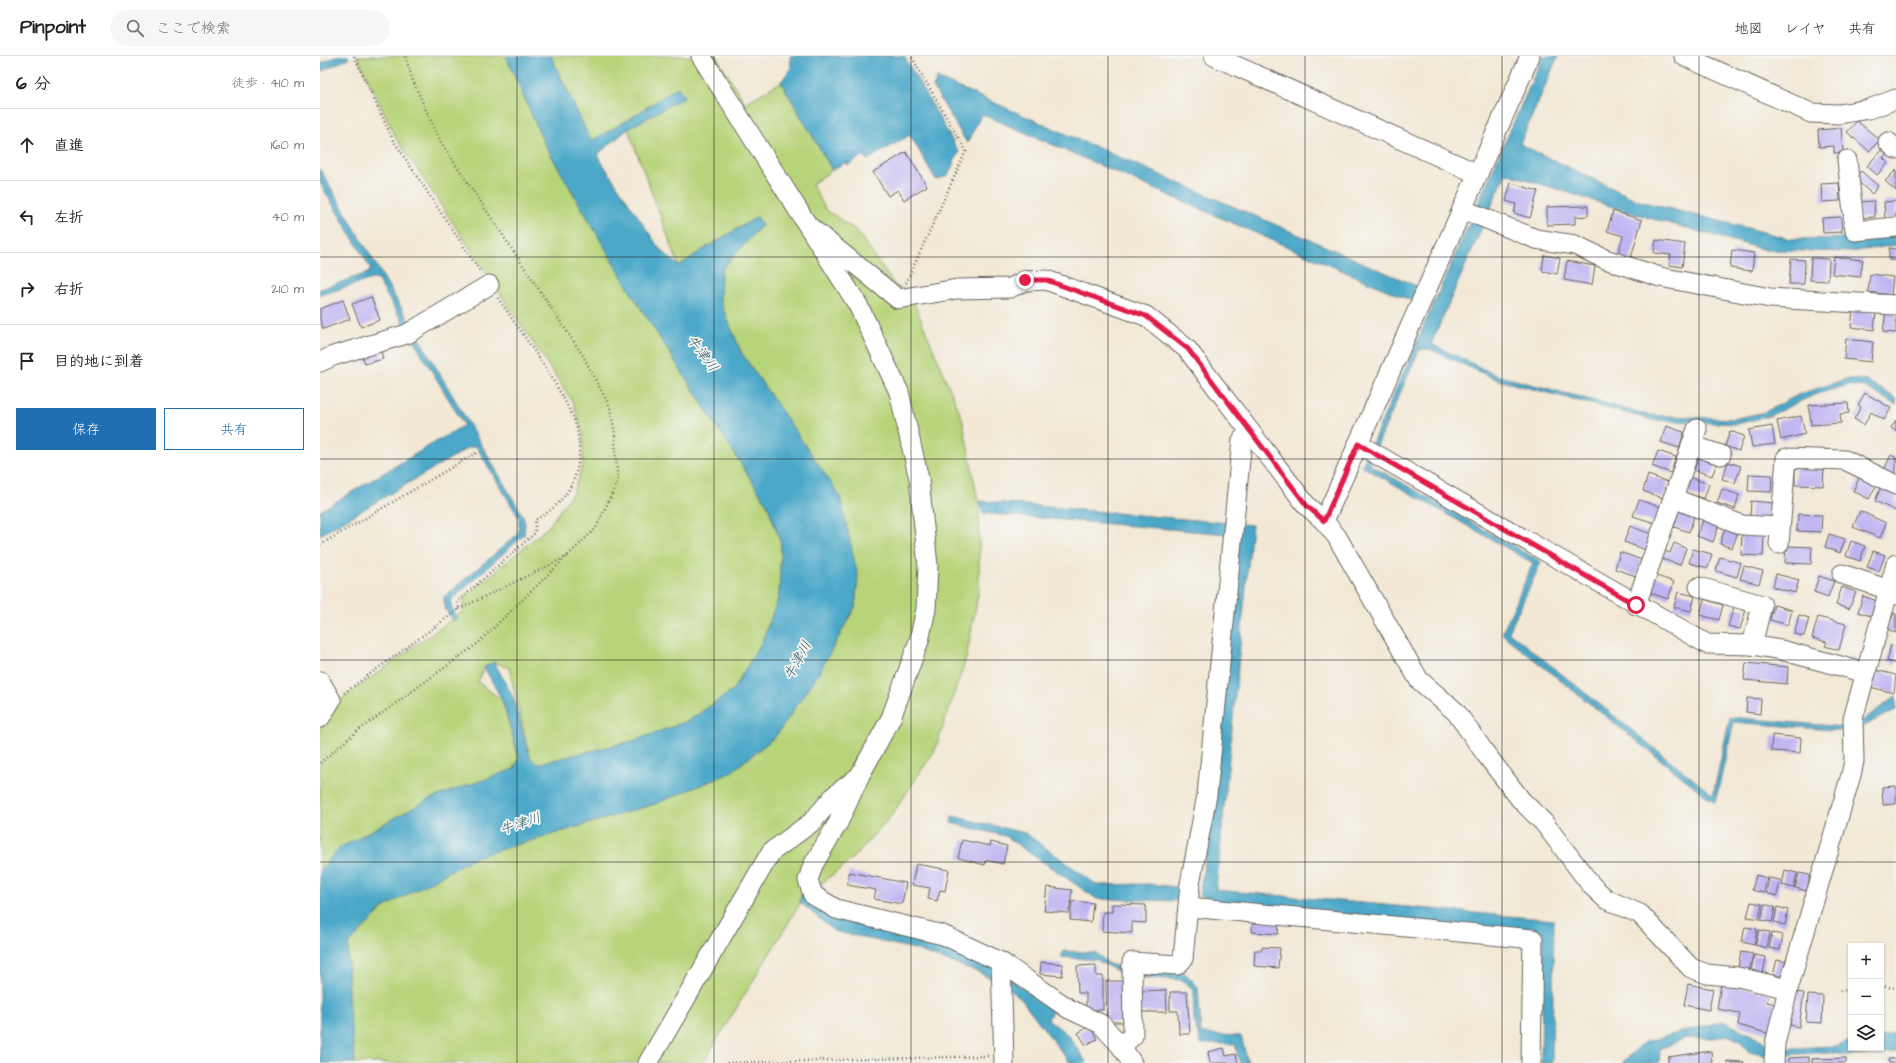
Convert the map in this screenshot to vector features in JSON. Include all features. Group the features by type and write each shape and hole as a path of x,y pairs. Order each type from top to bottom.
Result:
{"street":[{"path":"701,56 811,228 858,305 899,392 919,479 928,566 926,609 919,641 891,718 860,775 838,823 813,865 808,880 813,895 836,909 943,935 1001,962 1069,1009 1101,1024 1121,1046 1132,1063"},
{"path":"1214,56 1478,174"},
{"path":"1324,521 1367,450 1462,209 1530,56"},
{"path":"1684,56 1811,113 1839,114 1869,109 1896,99"},
{"path":"1847,160 1855,231 1896,227"},
{"path":"1462,209 1536,239 1575,245 1604,259 1660,277 1770,298 1896,305"},
{"path":"811,228 898,299 957,288 1010,288 1025,280 1046,280 1146,316 1188,349 1307,506 1324,521 1337,537 1419,680 1456,712 1521,800 1544,823 1592,884 1606,899 1640,914 1691,968 1707,974 1738,977 1788,989"},
{"path":"320,362 333,356 411,332 489,286"},
{"path":"1121,1046 1133,1036 1132,962 1177,964 1183,959 1190,884 1206,795 1242,440 1250,432"},
{"path":"1636,605 1694,437 1721,455"},
{"path":"1367,450 1636,605 1707,644 1752,645 1781,650 1866,673"},
{"path":"1673,498 1742,525 1780,536 1786,458 1845,460 1896,485"},
{"path":"1774,1056 1788,989 1851,775 1854,761 1853,726 1866,673 1892,592 1896,564"},
{"path":"1842,574 1892,592"},
{"path":"1699,588 1762,605 1752,645"},
{"path":"320,681 331,700 320,718"},
{"path":"648,1063 771,852 812,822 835,795 860,775"},
{"path":"1188,907 1533,939 1531,1063"},
{"path":"1001,962 1004,1059"}],"path":[{"path":"354,56 393,140 489,286 538,354 567,405 578,434 578,464 569,492 551,512 535,520 535,533 457,602 459,609"},
{"path":"320,763 355,733 477,644 596,528 618,481 615,434 610,407 582,354 440,141 413,81 405,56"},
{"path":"898,299 966,151 911,56"},
{"path":"320,545 476,453"},
{"path":"331,700 340,697 459,609 570,555"},
{"path":"1884,986 1896,988"},
{"path":"1840,991 1848,990"},
{"path":"727,1063 1004,1059"}],"green space":[{"path":"357,56 506,56 544,143 633,296 768,506 781,544 779,596 762,642 732,691 688,721 633,741 537,764 530,757 509,668 494,662 485,667 478,682 502,700 519,758 514,770 429,799 338,849 320,870 320,706 342,699 462,612 464,598 548,527 573,492 583,464 583,434 573,402 396,138"},
{"path":"551,56 716,56 745,103 781,82 832,170 812,184 826,210 857,231 895,286 909,291 962,418 979,506 979,589 966,659 935,750 892,815 849,862 804,897 703,1063 355,1063 348,999 348,945 383,908 475,857 655,804 730,773 776,736 817,676 855,607 858,577 741,352 720,301 721,270 762,225 757,217 679,266 628,129 684,97 678,88 591,142"}],"water":[{"path":"337,56 348,56 349,58 320,72 320,64"},
{"name":"牛津川","path":"506,56 551,56 591,141 623,123 678,87 684,97 628,129 597,155 659,248 679,266 757,217 762,225 721,270 720,301 741,352 840,496 858,577 855,607 817,676 776,736 730,773 655,804 475,857 383,908 348,945 348,999 355,1063 320,1063 320,870 338,849 429,799 514,769 519,758 502,700 484,667 494,662 513,697 530,757 537,764 633,741 688,721 732,691 762,642 779,596 781,544 768,506 633,296 544,143"},
{"path":"790,56 904,56 959,152 948,175 936,180 910,135 867,160 864,155 848,165 846,162 832,170 781,82 791,68"},
{"path":"1543,56 1558,56 1520,144 1639,201 1791,239 1868,238 1896,233 1896,245 1851,252 1766,250 1632,213 1506,173 1431,344 1496,375 1649,415 1733,419 1765,412 1800,394 1846,379 1865,380 1896,398 1896,405 1865,387 1848,385 1814,395 1769,416 1737,424 1652,420 1498,380 1429,349 1419,350 1369,464 1541,562 1509,632 1713,795 1730,717 1844,727 1862,721 1896,696 1896,710 1862,727 1844,731 1734,722 1715,803 1502,634 1533,563 1362,466"},
{"path":"937,78 1419,287 1412,301 982,114 967,143 933,87"},
{"path":"320,169 523,516 525,524 524,535 451,600 451,607 458,618 453,621 445,609 444,597 518,534 519,518 476,446 468,448 320,535 320,511 464,425 377,279 372,279 320,295 320,289 368,273 371,269 320,183"},
{"path":"980,501 1252,525 1216,890 1554,920 1552,1063 1541,1063 1543,932 1209,902 1210,897 1199,896 1213,815 1239,535 982,513"},
{"path":"952,816 1025,833 1097,885 1149,884 1185,888 1182,901 1097,899 1005,836 951,823"},
{"path":"801,895 839,920 946,944 993,966 1053,1010 1048,1019 1068,1035 1087,1063 1070,1063 1022,1000 1008,987 978,972 914,949 834,931 800,902"},
{"path":"1064,951 1096,953 1109,964 1139,972 1185,973 1198,987 1201,1034 1241,1036 1248,1063 1240,1063 1235,1044 1201,1044 1194,1020 1193,989 1182,980 1126,976 1097,960 1061,957"},
{"path":"1723,1021 1762,1040 1771,1049 1835,1046 1848,1041 1848,1051 1884,1051 1884,1035 1896,1033 1896,1052 1849,1056 1829,1052 1768,1056 1749,1052 1740,1041 1727,1035 1713,1038 1686,1038 1660,1049 1659,1063 1622,1063 1644,1042"}],"building":[{"path":"1857,121 1880,140 1869,151 1847,132"},
{"path":"1841,128 1843,152 1834,153 1834,146 1819,147 1818,130"},
{"path":"1883,148 1887,153 1883,158 1888,163 1877,175 1867,166"},
{"path":"906,152 927,186 904,200 898,190 888,196 873,172"},
{"path":"1896,170 1896,191 1885,181"},
{"path":"1861,171 1878,186 1872,194 1854,178"},
{"path":"1511,183 1538,191 1530,218 1514,213 1516,204 1506,201"},
{"path":"1839,183 1840,201 1822,202 1821,184"},
{"path":"1874,201 1875,217 1860,218 1859,202"},
{"path":"1896,201 1896,219 1885,219 1884,202"},
{"path":"1588,206 1588,216 1575,217 1575,224 1547,225 1547,207"},
{"path":"1613,211 1642,220 1630,261 1617,257 1623,236 1607,231"},
{"path":"1841,217 1842,232 1823,233 1822,218"},
{"path":"1656,240 1685,244 1682,267 1669,265 1671,255 1654,253"},
{"path":"1889,248 1896,249 1896,260 1889,260"},
{"path":"1732,250 1754,253 1752,271 1730,268"},
{"path":"1544,255 1560,258 1557,274 1542,271"},
{"path":"1834,257 1863,260 1860,277 1832,274"},
{"path":"1811,258 1829,259 1828,281 1810,280"},
{"path":"1791,259 1805,260 1804,284 1789,284"},
{"path":"1567,261 1595,266 1592,285 1564,280"},
{"path":"1870,274 1893,277 1891,295 1868,292"},
{"path":"371,297 380,320 361,327 352,304"},
{"path":"343,300 350,319 323,329 320,320 320,309"},
{"path":"1853,310 1876,313 1874,330 1851,327"},
{"path":"1886,310 1896,311 1896,333 1883,332"},
{"path":"1846,339 1873,342 1871,362 1844,359"},
{"path":"380,348 383,359 365,364 362,353"},
{"path":"1865,393 1891,408 1884,420 1871,412 1864,425 1854,419 1861,407 1858,405"},
{"path":"1848,403 1849,413 1840,414 1841,423 1811,425 1809,405"},
{"path":"1801,416 1805,434 1781,440 1777,421"},
{"path":"1896,420 1896,431 1891,428"},
{"path":"1666,426 1684,432 1679,448 1661,442"},
{"path":"1772,426 1775,444 1752,447 1749,430"},
{"path":"1730,431 1744,436 1739,451 1725,446"},
{"path":"1658,451 1676,457 1671,473 1652,466"},
{"path":"1891,455 1896,458 1896,479 1883,472"},
{"path":"1699,456 1717,463 1712,476 1694,470"},
{"path":"1728,462 1741,466 1735,483 1722,479"},
{"path":"1795,468 1824,469 1823,486 1795,485"},
{"path":"1749,474 1772,475 1771,492 1748,491"},
{"path":"1648,475 1668,482 1663,498 1643,491"},
{"path":"1860,476 1877,484 1869,499 1853,491"},
{"path":"1689,477 1709,484 1704,499 1684,492"},
{"path":"1881,487 1896,495 1896,511 1875,501"},
{"path":"1722,489 1739,495 1735,509 1717,503"},
{"path":"1639,500 1661,507 1655,523 1633,516"},
{"path":"1751,501 1774,503 1773,520 1750,519"},
{"path":"1679,511 1694,517 1689,532 1674,527"},
{"path":"1860,511 1886,523 1880,538 1853,527"},
{"path":"1798,514 1822,515 1821,532 1797,531"},
{"path":"1703,520 1719,525 1713,542 1697,536"},
{"path":"1630,526 1651,534 1646,550 1624,542"},
{"path":"1725,528 1738,532 1732,548 1720,544"},
{"path":"1742,532 1764,533 1763,556 1741,555"},
{"path":"1829,534 1845,539 1840,553 1825,547"},
{"path":"1851,541 1865,546 1860,561 1846,556"},
{"path":"1674,543 1686,548 1680,565 1662,559 1664,551 1670,553"},
{"path":"1786,546 1812,547 1811,564 1785,563"},
{"path":"1693,549 1712,554 1708,568 1689,563"},
{"path":"1873,551 1885,555 1879,571 1867,567"},
{"path":"1620,552 1642,560 1636,576 1615,569"},
{"path":"1720,557 1741,563 1737,577 1716,571"},
{"path":"1744,566 1763,571 1759,584 1740,579"},
{"path":"1776,574 1799,580 1795,593 1773,587"},
{"path":"1654,575 1674,582 1668,599 1648,592"},
{"path":"1819,576 1834,581 1828,597 1814,592"},
{"path":"1842,587 1856,592 1849,609 1836,605"},
{"path":"1678,592 1695,596 1691,611 1674,607"},
{"path":"1863,596 1877,601 1871,616 1858,612"},
{"path":"1704,599 1723,605 1719,620 1700,615"},
{"path":"1774,605 1792,610 1788,625 1770,620"},
{"path":"1734,607 1746,610 1740,629 1728,626"},
{"path":"1894,613 1896,614 1896,633 1887,629"},
{"path":"1799,615 1809,618 1804,636 1794,634"},
{"path":"1818,617 1846,624 1839,650 1825,646 1827,642 1812,638"},
{"path":"1891,645 1896,647 1896,664 1887,661"},
{"path":"1746,663 1788,667 1787,684 1744,680"},
{"path":"1875,670 1896,675 1894,693 1870,687"},
{"path":"1747,698 1761,699 1760,714 1746,712"},
{"path":"1772,735 1801,738 1800,753 1771,751"},
{"path":"1896,786 1896,804 1883,805 1882,787"},
{"path":"962,840 990,846 991,842 1007,846 1003,864 986,860 985,865 958,858"},
{"path":"916,864 949,870 945,891 940,890 937,901 928,899 930,888 912,885"},
{"path":"1785,870 1797,873 1794,888 1782,885"},
{"path":"849,872 906,883 902,904 874,899 876,890 847,885"},
{"path":"1799,873 1810,875 1807,891 1795,888"},
{"path":"1756,875 1767,878 1764,893 1752,890"},
{"path":"1769,878 1780,880 1777,896 1766,893"},
{"path":"1047,887 1072,890 1069,913 1044,911"},
{"path":"1072,901 1093,903 1091,922 1070,920"},
{"path":"1751,902 1762,904 1759,919 1747,917"},
{"path":"1112,904 1146,905 1146,923 1132,922 1132,933 1102,931 1103,912 1112,912"},
{"path":"1764,904 1775,907 1772,922 1761,920"},
{"path":"1777,907 1788,910 1785,925 1774,922"},
{"path":"1253,920 1279,922 1278,934 1252,932"},
{"path":"1745,927 1757,929 1754,945 1742,942"},
{"path":"1759,930 1770,932 1767,948 1755,945"},
{"path":"1772,933 1783,935 1780,950 1769,948"},
{"path":"1262,947 1280,948 1278,968 1254,966 1255,950 1262,950"},
{"path":"1741,952 1753,954 1749,970 1738,967"},
{"path":"1754,955 1766,957 1763,973 1751,970"},
{"path":"1777,960 1788,962 1785,977 1773,975"},
{"path":"1041,962 1063,964 1062,976 1040,974"},
{"path":"1096,965 1096,976 1103,976 1103,1010 1086,1010 1086,993 1078,993 1077,966"},
{"path":"1106,981 1124,981 1125,1022 1107,1022"},
{"path":"1688,984 1713,989 1709,1010 1684,1005"},
{"path":"1721,984 1769,993 1767,1002 1776,1004 1770,1034 1738,1025 1740,1013 1717,1009"},
{"path":"1166,990 1167,1012 1140,1012 1140,991"},
{"path":"1170,992 1187,992 1190,1034 1179,1034 1178,1011 1170,1011"},
{"path":"1794,992 1804,993 1799,1027 1790,1025"},
{"path":"1808,995 1823,996 1822,1023 1806,1022"},
{"path":"1090,1026 1097,1039 1086,1045 1078,1033"},
{"path":"1224,1048 1226,1056 1236,1054 1238,1063 1210,1063 1208,1052"},
{"path":"1711,1051 1712,1063 1668,1063 1668,1057"},
{"path":"1809,1057 1809,1063 1788,1063 1788,1058"},
{"path":"1846,1058 1846,1063 1812,1063 1812,1059"},
{"path":"1888,1059 1896,1059 1896,1063 1889,1063"},
{"path":"1727,1061 1744,1062 1744,1063 1727,1063"}],"route":[{"path":"1025,280 1046,280 1146,316 1188,349 1307,506 1324,521 1358,444 1636,605"}]}
